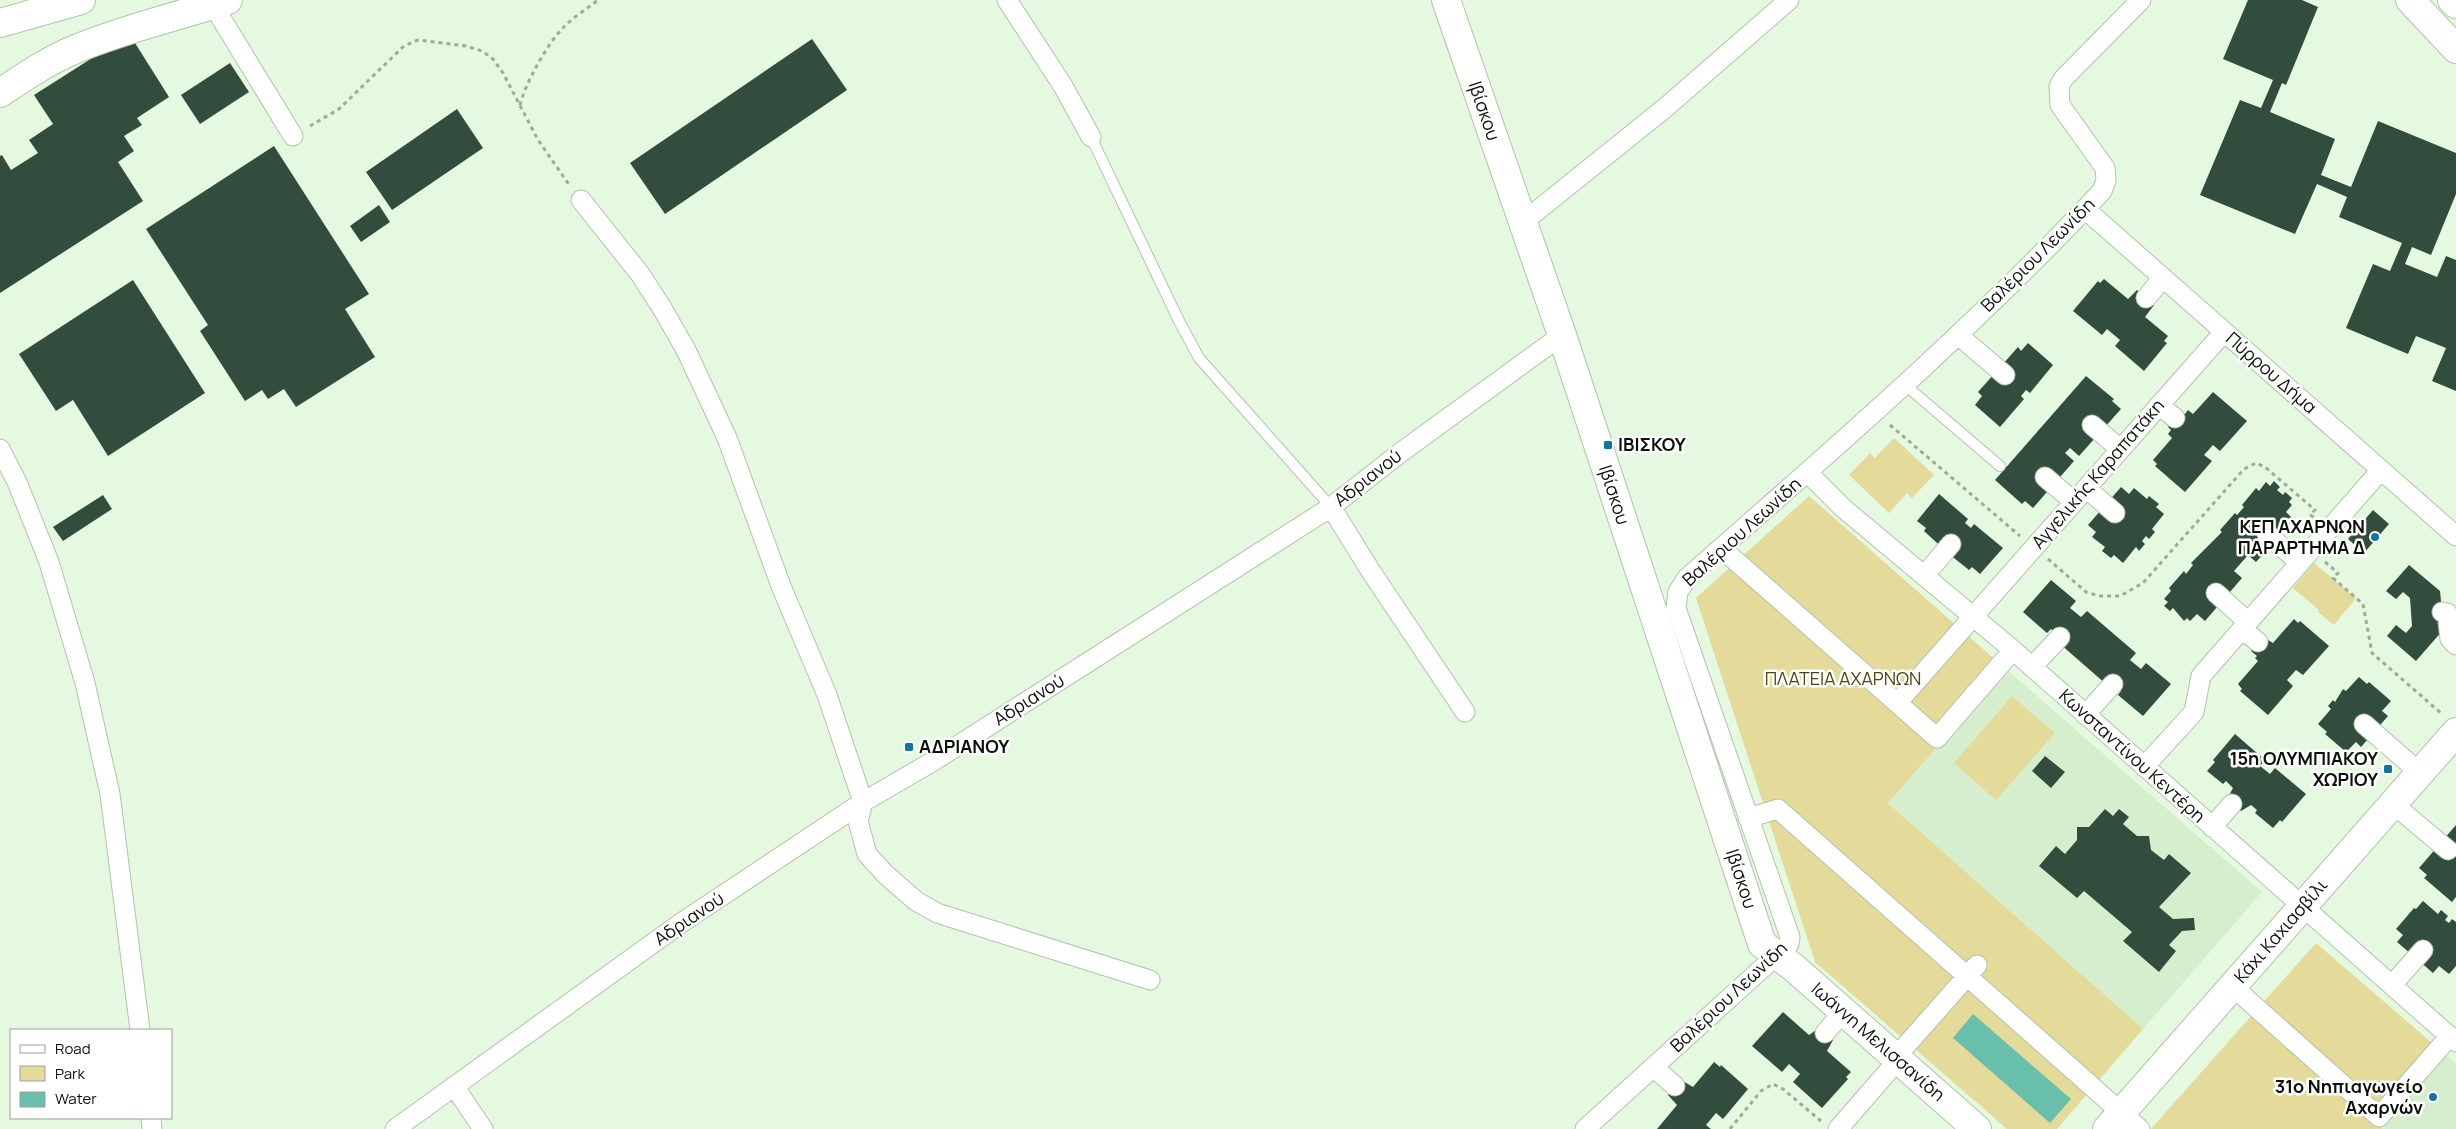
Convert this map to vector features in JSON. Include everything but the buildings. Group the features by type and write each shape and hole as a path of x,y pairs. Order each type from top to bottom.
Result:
{"street":[{"path":"0,23 81,0"},
{"path":"1007,0 1063,86 1091,137"},
{"name":"Ιβίσκου","path":"1446,0 1562,335 1762,944 1777,956"},
{"path":"1524,222 1665,108 1789,0"},
{"name":"Βαλέριου Λεωνίδη","path":"1585,1129 1789,944 1790,937 1676,608 1678,592 1687,578 1808,472 1958,335 2102,191 2106,181 2105,168 2060,106 2058,87 2063,79 2141,0"},
{"path":"2410,0 2456,49"},
{"path":"2452,0 2456,4"},
{"path":"0,93 34,71 74,49 137,26 221,2 293,136"},
{"path":"581,200 640,274 662,308 694,368 727,438 781,586 826,695 863,802 858,821 867,854 885,874 916,901 937,913 973,926 1150,980"},
{"name":"Πύρρου Δήμα","path":"2085,210 2456,536"},
{"path":"2146,298 2163,278"},
{"name":"Αγγελικής Καραπατάκη","path":"1897,703 2224,332"},
{"name":"Αδριανού","path":"395,1129 681,923 863,802 932,762 1331,507 1400,453 1562,335"},
{"path":"1958,335 2005,375"},
{"path":"2159,405 2175,418"},
{"path":"2092,425 2120,449"},
{"path":"0,449 17,482 49,562 85,683 110,794 140,1029"},
{"path":"2144,767 2194,712 2201,676 2381,470"},
{"name":"Κωνσταντίνου Κεντέρη","path":"1808,472 1843,508 2013,650 2454,1040"},
{"path":"2045,477 2115,513"},
{"path":"1331,507 1370,570 1465,712"},
{"path":"2267,534 2305,556"},
{"path":"1924,576 1951,544"},
{"path":"1721,548 1937,738 2013,650"},
{"path":"2216,593 2258,642"},
{"path":"2442,612 2447,612 2450,639 2456,645"},
{"path":"2032,667 2060,636"},
{"path":"2085,715 2113,684"},
{"path":"2364,724 2420,773"},
{"name":"Κάχι Καχιασβίλι","path":"2123,1124 2232,986 2451,738"},
{"path":"2212,827 2232,804"},
{"path":"2393,804 2448,850"},
{"path":"1748,818 1778,809 1972,971 2123,1124"},
{"path":"2392,985 2423,950"},
{"name":"Ιωάννη Μελισσανίδη","path":"1777,956 1794,967 1976,1129"},
{"path":"1835,1127 1972,971"},
{"path":"2232,986 2379,1116 2454,1040"},
{"path":"1825,1033 1843,1012"},
{"path":"1653,1067 1675,1086"},
{"path":"454,1086 483,1129"}],"lane":[{"path":"1091,137 1179,321 1199,358 1331,507"},
{"path":"1904,384 2000,466"}],"path":[{"path":"519,106 523,91 555,38 564,26 598,0"},
{"path":"293,136 339,109 404,46 418,40 434,41 482,51 493,59 503,72 519,106 550,160 581,200"},
{"path":"2305,556 2338,573 2334,578 2358,598 2362,604 2372,652 2451,738"},
{"path":"1730,1129 1761,1091 1773,1084 1783,1089 1835,1127"}],"shaded area":[{"path":"2006,669 2262,892 2143,1029 1888,803"},
{"name":"31ο Νηπιαγωγείο Αχαρνών","path":"2446,1055 2456,1064 2456,1129 2381,1129"}],"green space":[{"path":"1894,438 1934,475 1912,498 1907,493 1889,513 1849,475 1870,453 1875,458"},
{"name":"ΠΛΑΤΕΙΑ ΑΧΑΡΝΩΝ","path":"1809,496 2006,669 1888,803 2143,1029 2057,1129 2007,1129 1815,962 1696,598"},
{"path":"2314,563 2356,598 2334,625 2293,588"},
{"path":"2012,696 2055,733 1996,800 1954,763"},
{"path":"2316,943 2446,1055 2381,1129 2151,1129"}],"water":[{"path":"1973,1014 2071,1099 2050,1123 1953,1038"}],"place":[{"name":"ΙΒΙΣΚΟΥ","path":"1608,445"},
{"name":"ΚΕΠ ΑΧΑΡΝΩΝ ΠΑΡΑΡΤΗΜΑ Δ","path":"2375,537"},
{"name":"ΑΔΡΙΑΝΟΥ","path":"909,747"},
{"name":"15η ΟΛΥΜΠΙΑΚΟΥ ΧΩΡΙΟΥ","path":"2388,769"},
{"name":"31ο Νηπιαγωγείο Αχαρνών","path":"2433,1097"}]}
